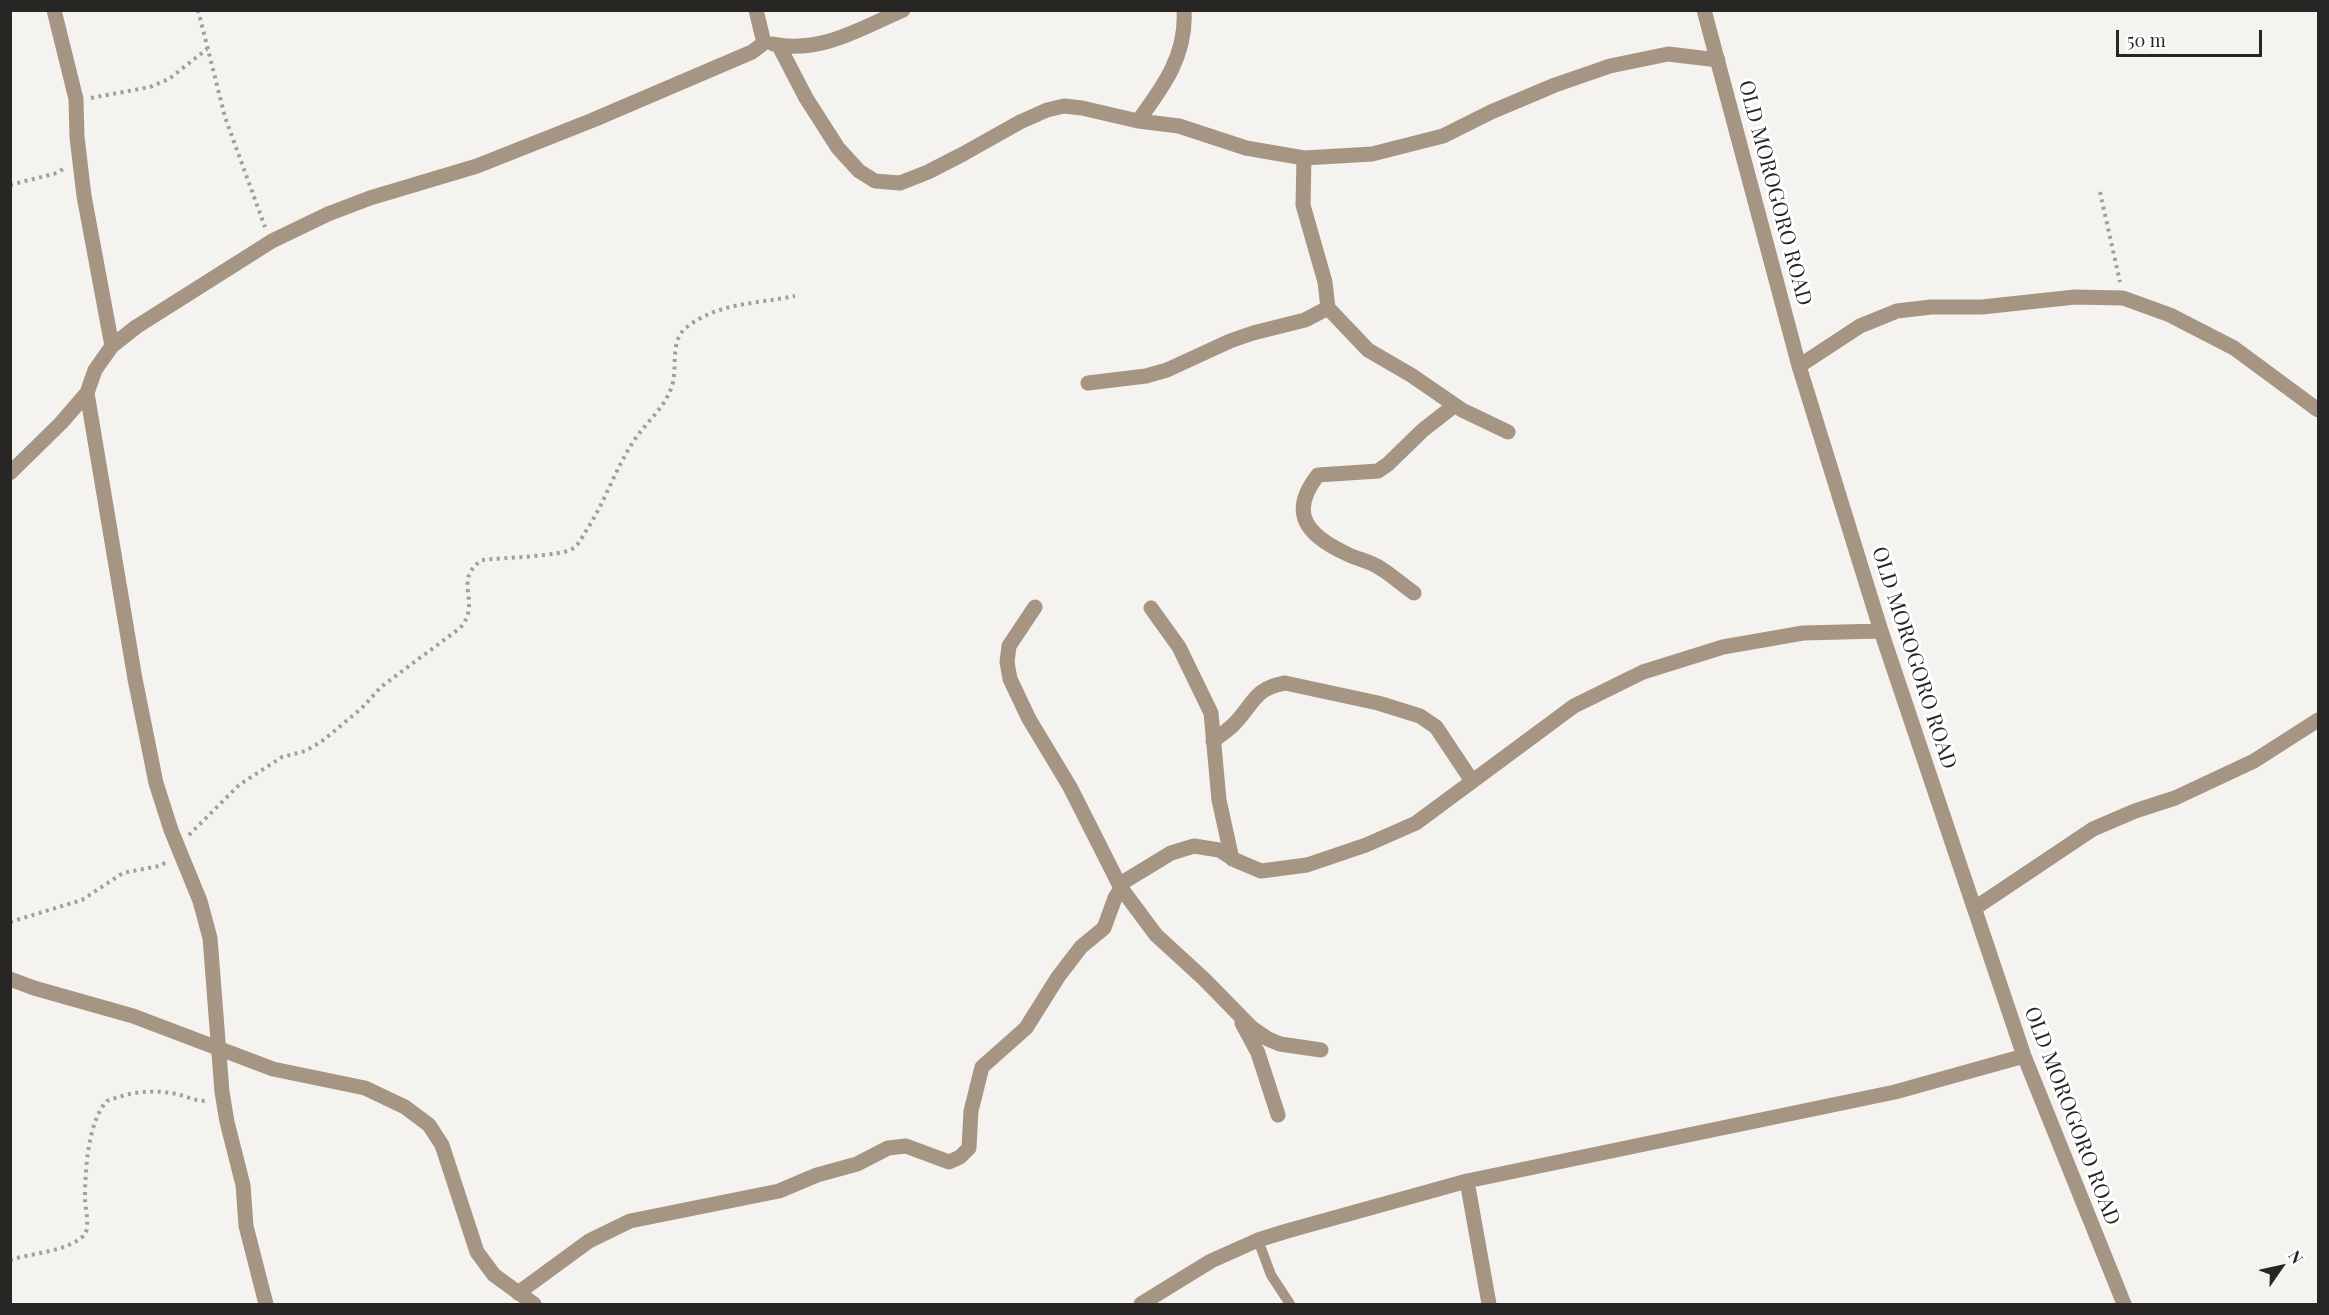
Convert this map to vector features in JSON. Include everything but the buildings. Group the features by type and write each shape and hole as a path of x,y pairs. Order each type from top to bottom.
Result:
{"street":[{"path":"54,10 76,102 79,159 84,196 112,346"},
{"path":"756,10 772,44 838,148 860,171 875,181 900,183 928,172 1047,110 1064,106 1138,121 1179,126 1245,148 1304,158 1372,154 1443,136 1491,112 1555,85 1610,66 1668,54 1718,60"},
{"path":"10,473 61,423 87,393 95,370 112,346 136,327 272,241 328,214 370,198 477,166 593,120 772,44 814,45 845,38 903,10"},
{"path":"1138,121 1167,82 1180,52 1185,10"},
{"name":"OLD MOROGORO ROAD","path":"1704,10 1799,366 1881,631 2024,1056 2124,1305"},
{"path":"1304,158 1303,206 1325,282 1328,308 1368,350 1411,375 1455,405 1508,432"},
{"path":"1799,366 1860,326 1897,311 1931,307 1982,307 2075,297 2123,298 2170,315 2234,348 2319,410"},
{"path":"1088,383 1146,376 1167,370 1230,341 1305,320 1328,308"},
{"path":"87,393 135,679 156,783 200,901 210,938 222,1092 243,1185 246,1226 266,1305"},
{"path":"1414,593 1381,568 1343,553 1321,538 1304,520 1302,513 1304,500 1318,475 1378,471 1389,464 1423,430 1455,405"},
{"path":"1035,607 1009,646 1007,662 1010,679 1029,719 1070,787 1121,888 1156,935 1204,979 1237,1015 1268,1039 1280,1044 1321,1050"},
{"path":"1151,608 1179,647 1211,712 1219,800 1232,859"},
{"path":"518,1293 589,1241 630,1221 778,1191 817,1175 858,1164 888,1148 906,1146 949,1162 960,1157 969,1148 971,1111 982,1067 1026,1028 1058,976 1081,947 1104,928 1115,898 1125,881 1171,852 1194,846 1219,850 1232,859 1261,871 1307,865 1366,845 1416,823 1575,706 1643,672 1723,647 1803,633 1881,631"},
{"path":"1213,741 1234,724 1259,693 1266,688 1285,683 1378,703 1420,716 1436,727 1445,738 1472,780"},
{"path":"1975,908 2093,829 2135,811 2175,798 2254,761 2319,720"},
{"path":"10,979 133,1016 273,1069 364,1088 405,1107 429,1125 441,1145 477,1252 494,1275 534,1305"},
{"path":"1237,1015 1258,1053 1278,1115"},
{"path":"1141,1305 1211,1261 1258,1240 1467,1181 1895,1092 2024,1056"},
{"path":"1467,1181 1489,1305"}],"lane":[{"path":"1258,1240 1271,1275 1290,1305"}],"path":[{"path":"198,10 225,117 242,167 272,241"},
{"path":"76,102 101,94 150,87 169,79 207,49"},
{"path":"10,185 57,173 79,159"},
{"path":"2100,192 2123,298"},
{"path":"10,922 82,900 123,873 159,866 167,862 201,822 239,785 282,757 306,751 321,742 362,708 381,687 460,628 468,620 471,607 467,583 468,574 473,566 482,560 560,553 576,547 597,514 636,438 653,419 666,399 673,382 677,340 685,328 720,309 740,303 795,296"},
{"path":"10,1260 66,1246 81,1238 85,1233 88,1160 95,1120 107,1101 135,1093 161,1092 178,1094 203,1102 222,1092"}]}
